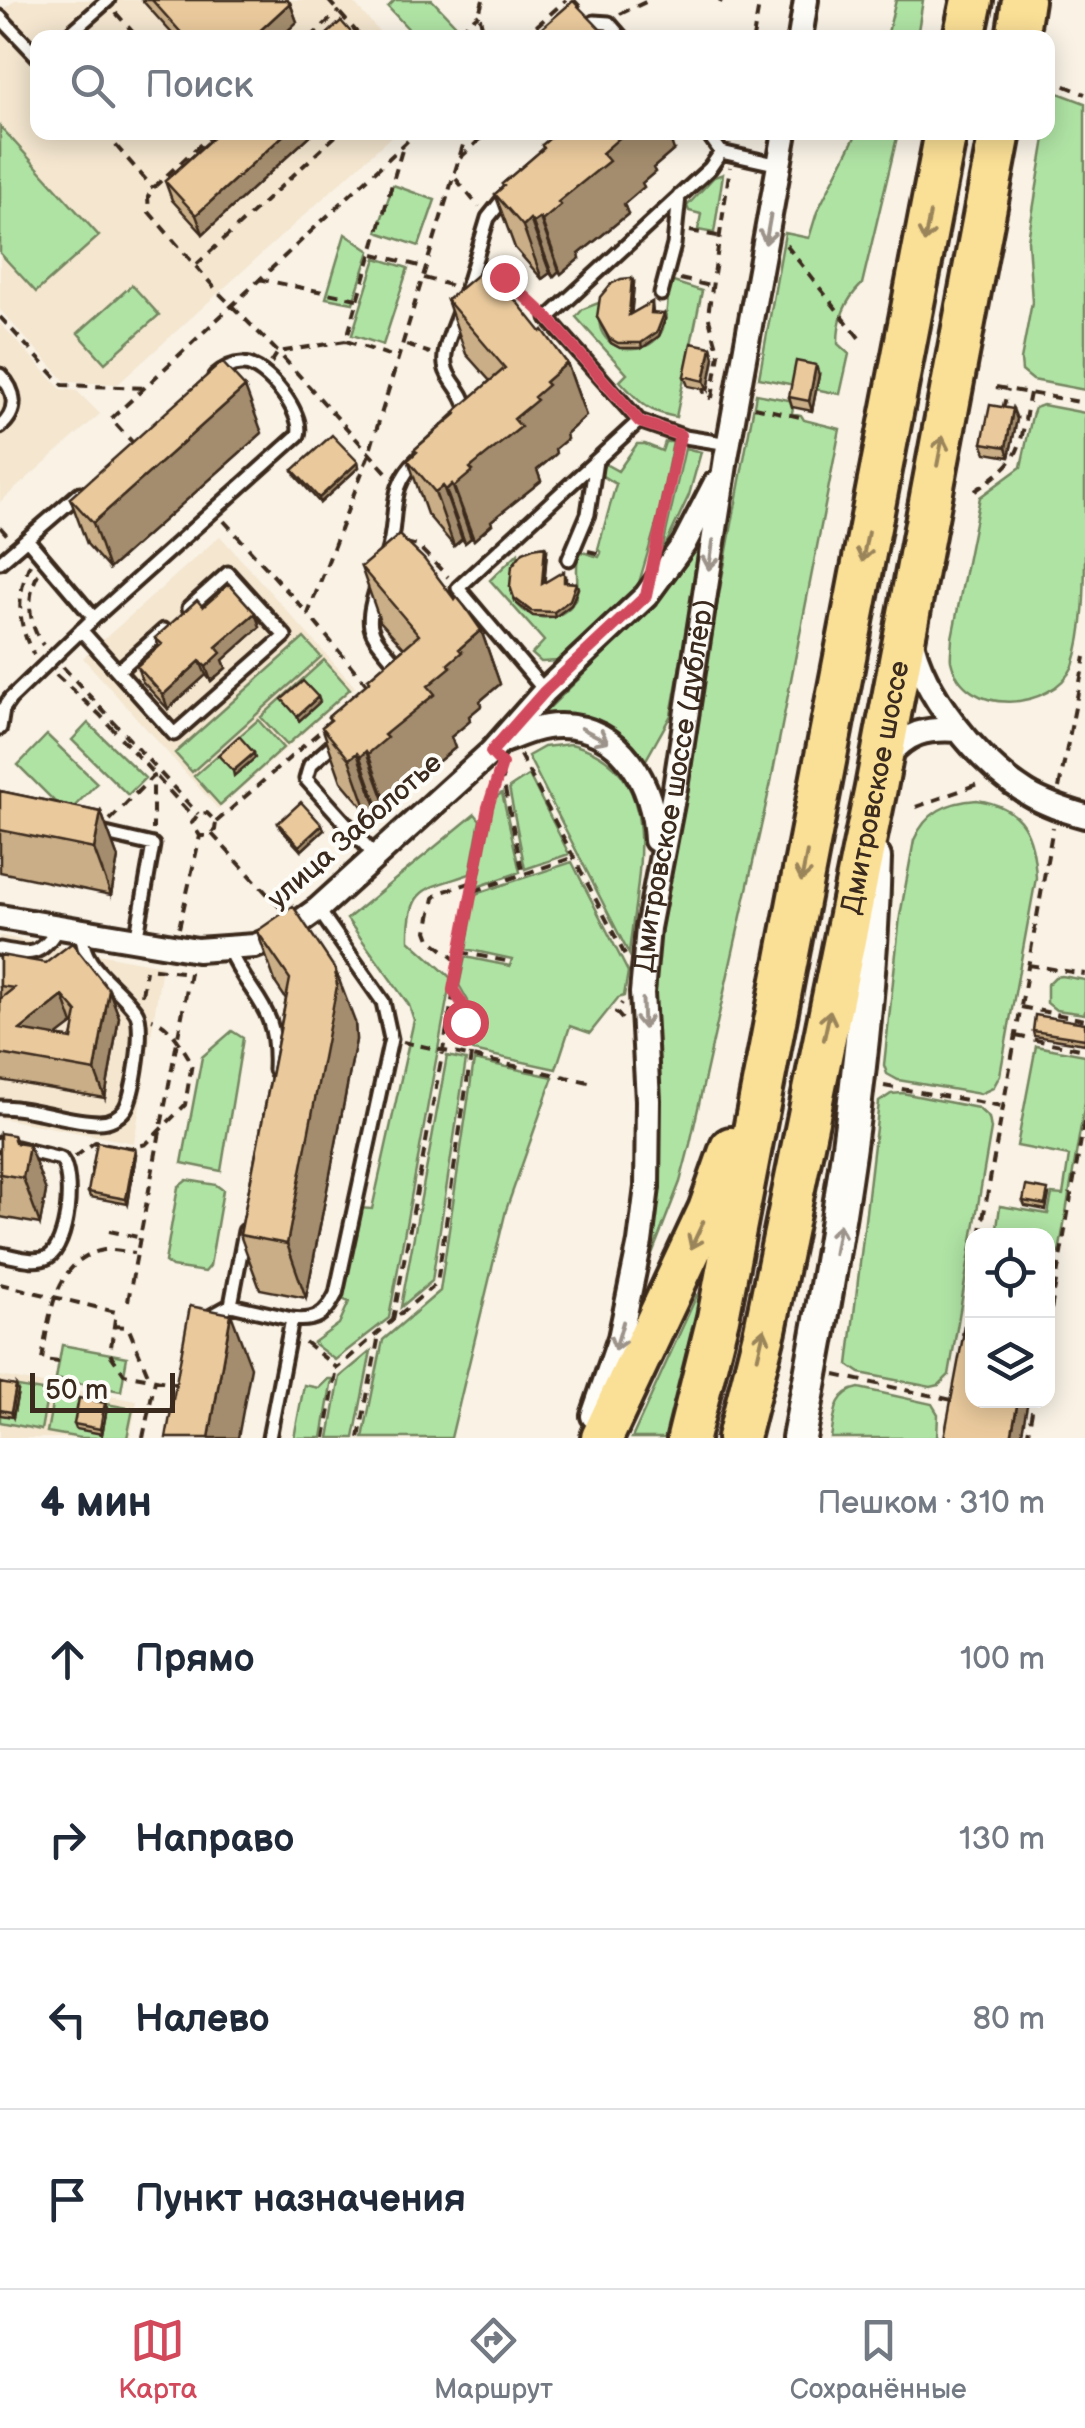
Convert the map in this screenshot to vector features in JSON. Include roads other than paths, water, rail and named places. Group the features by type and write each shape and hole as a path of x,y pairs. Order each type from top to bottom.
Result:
{"highway":[{"path":"966,30 972,0"},
{"path":"1018,30 1024,0"},
{"name":"Дмитровское шоссе","path":"688,1438 718,1318 944,140"},
{"name":"Дмитровское шоссе","path":"738,1438 764,1330 878,777 998,140"},
{"path":"602,1438 709,1210 777,1012"}],"main road":[{"path":"799,1438 852,1135 872,958 878,777"}],"street":[{"path":"801,30 806,0"},
{"name":"Дмитровское шоссе (дублёр)","path":"584,1438 620,1338 640,1242 648,1135 642,993 656,883 784,140"},
{"name":"улица Заболотье","path":"0,917 234,960 296,925 499,756 545,691 627,616 668,569 699,518 728,451"},
{"path":"908,619 913,648 922,668 958,730 1006,777 1056,808 1085,816"},
{"path":"499,756 541,728 559,726 594,733 620,750 640,774 652,806 656,883"},
{"path":"878,777 911,734 930,728 958,730"}],"lane":[{"path":"74,30 107,1"},
{"path":"0,17 30,49"},
{"path":"586,30 594,22 609,23 615,30"},
{"path":"714,140 726,155 780,165"},
{"path":"726,155 548,318 640,422 728,451"},
{"path":"460,420 466,410 464,396 446,371 444,357 488,218 520,183"},
{"path":"661,294 676,229 678,196"},
{"path":"0,728 3,709 10,699 94,618 292,442 301,427 296,412 265,374 246,363 231,365 204,385"},
{"path":"0,375 14,396 12,411 0,428"},
{"path":"545,691 458,588 640,422"},
{"path":"386,559 392,540 397,484 403,472 432,446"},
{"path":"568,559 588,514 596,461"},
{"path":"0,562 94,480"},
{"path":"27,539 94,618"},
{"path":"81,630 174,734 285,636 228,572 118,671"},
{"path":"380,578 368,626 400,669 402,678"},
{"path":"353,726 310,765 306,778 376,857"},
{"path":"82,829 153,845 136,941"},
{"path":"191,1330 231,1306 307,1321 328,1310 336,1294 391,1040 383,1002 318,909"},
{"path":"0,949 29,954 46,947 58,928"},
{"path":"0,1107 22,1107 100,1122 118,1117 128,1106 142,1029 138,1015 88,960 82,949 82,932"},
{"path":"234,960 272,1022 276,1067 272,1085"},
{"path":"0,1144 61,1159 70,1182 62,1236 52,1256 42,1260 0,1254"},
{"path":"231,1306 248,1214"},
{"path":"269,1438 292,1319"}]}
